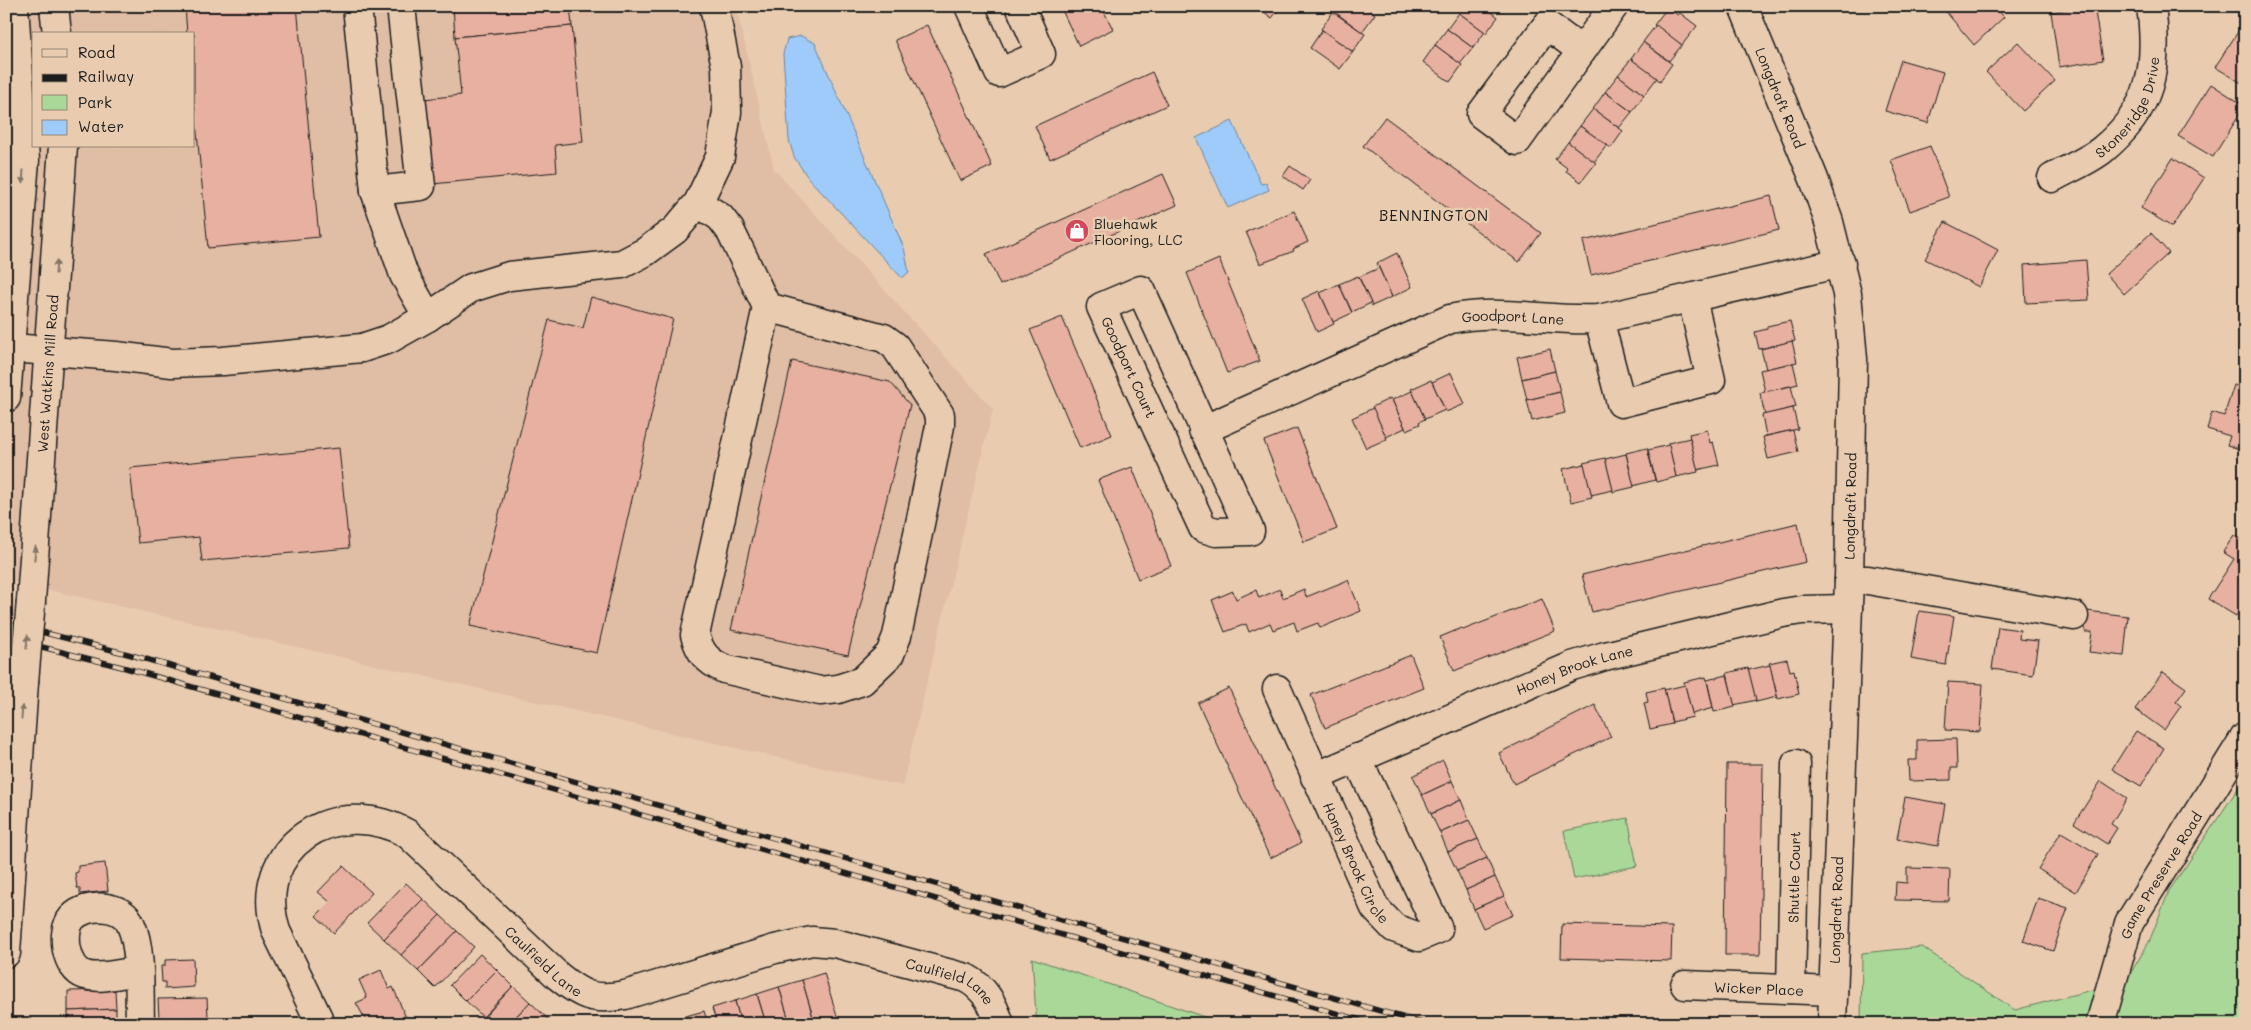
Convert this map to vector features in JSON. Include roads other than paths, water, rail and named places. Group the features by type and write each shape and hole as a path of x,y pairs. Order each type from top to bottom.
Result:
{"street":[{"path":"6,398 25,160 14,6"},
{"path":"54,6 57,32"},
{"path":"357,6 376,191 404,274 428,317"},
{"path":"376,191 421,186 401,6"},
{"path":"11,348 172,363 362,348 389,339 428,317 471,288 508,276 622,264 645,252 675,230 698,203 720,157 727,112 726,67 714,6"},
{"path":"969,6 999,73 1041,54 1020,6"},
{"path":"1582,52 1614,6"},
{"name":"Longdraft Road","path":"1743,6 1814,179 1841,263 1847,294 1853,359 1849,580 1832,1024"},
{"name":"Stoneridge Drive","path":"2052,178 2101,151 2130,123 2143,103 2154,63 2151,6"},
{"name":"West Watkins Mill Road","path":"6,953 64,148"},
{"path":"698,203 720,217 730,230 767,307 695,635 699,649 710,662 724,669 820,690 838,689 862,681 890,654 897,636 940,426 940,415 895,346 884,338 767,307"},
{"name":"Goodport Lane","path":"1203,430 1450,319 1474,314 1577,320 1599,318 1841,263"},
{"name":"Goodport Court","path":"1140,290 1203,430 1250,531 1216,532 1203,528 1101,307 1140,290"},
{"path":"1599,318 1621,403 1711,380 1692,298"},
{"path":"1849,580 1868,580 2074,616"},
{"name":"Honey Brook Lane","path":"1316,777 1572,666 1605,656 1783,613 1827,608 1848,609"},
{"name":"Honey Brook Circle","path":"1277,689 1375,908 1394,928 1419,937 1438,929 1357,758"},
{"name":"Game Preserve Road","path":"2100,1024 2129,923 2245,737"},
{"name":"Shuttle Court","path":"1791,989 1796,764"},
{"name":"Caulfield Lane","path":"321,1024 276,931 271,916 270,899 272,883 279,866 301,839 312,830 334,821 361,818 385,823 408,834 558,976 584,994 604,998 625,995 775,949 800,943 824,942 855,948 966,978 977,984 986,994 1000,1024"},
{"path":"138,971 140,1024"},
{"name":"Wicker Place","path":"1685,985 1833,991"}],"water":[{"path":"801,36 815,43 904,248 909,272 902,278 809,179 794,157 789,140 783,54 787,39"},
{"path":"1232,121 1261,184 1266,183 1269,190 1228,208 1196,138"}],"railway":[{"path":"6,623 128,654 1426,1024"},
{"path":"6,638 126,668 1374,1024"}],"place":[{"name":"Bluehawk Flooring, LLC","path":"1077,231"}],"district":[{"name":"BENNINGTON","path":"1434,215"}]}
